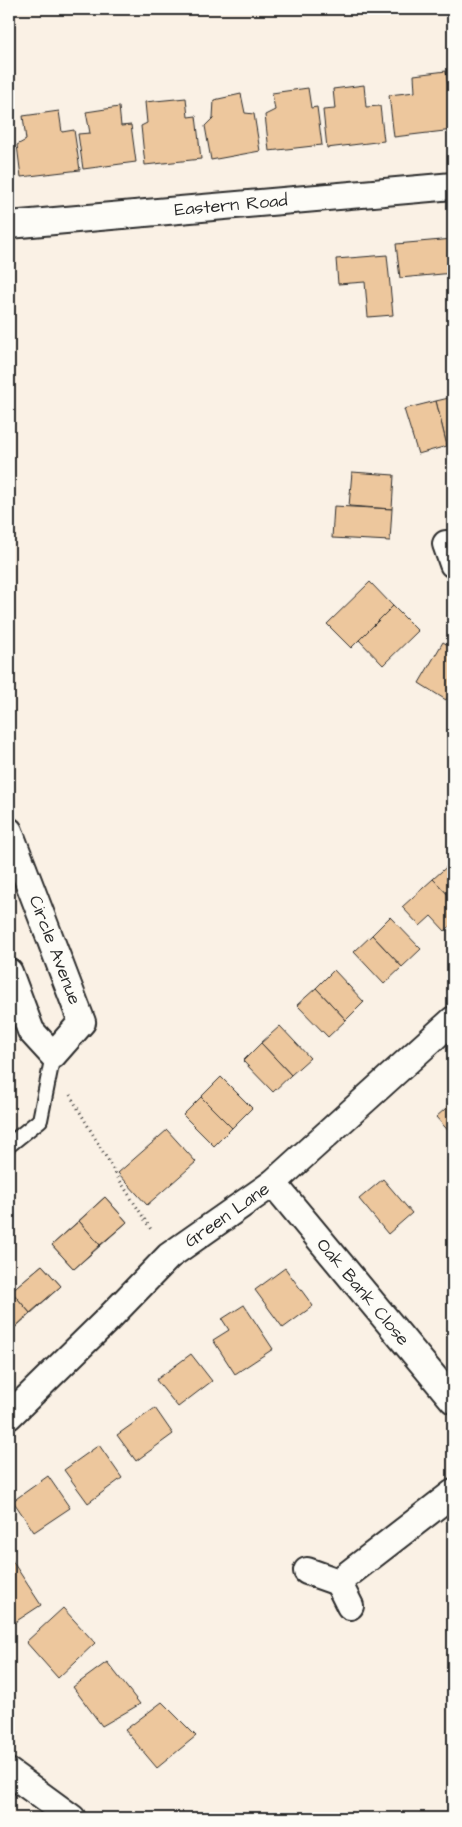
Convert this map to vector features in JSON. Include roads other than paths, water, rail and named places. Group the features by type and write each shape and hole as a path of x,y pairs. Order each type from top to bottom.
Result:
{"street":[{"name":"Eastern Road","path":"9,225 453,186"},
{"name":"Circle Avenue","path":"9,831 82,1022 53,1056"},
{"path":"9,972 31,1031 53,1056"},
{"name":"Green Lane","path":"9,1416 169,1256 273,1183 453,1020"},
{"name":"Oak Bank Close","path":"273,1183 453,1400"},
{"path":"338,1582 453,1493"},
{"path":"307,1571 338,1582 350,1606"},
{"path":"9,1772 72,1818"}],"lane":[{"path":"9,1145 40,1120 53,1056"}]}
